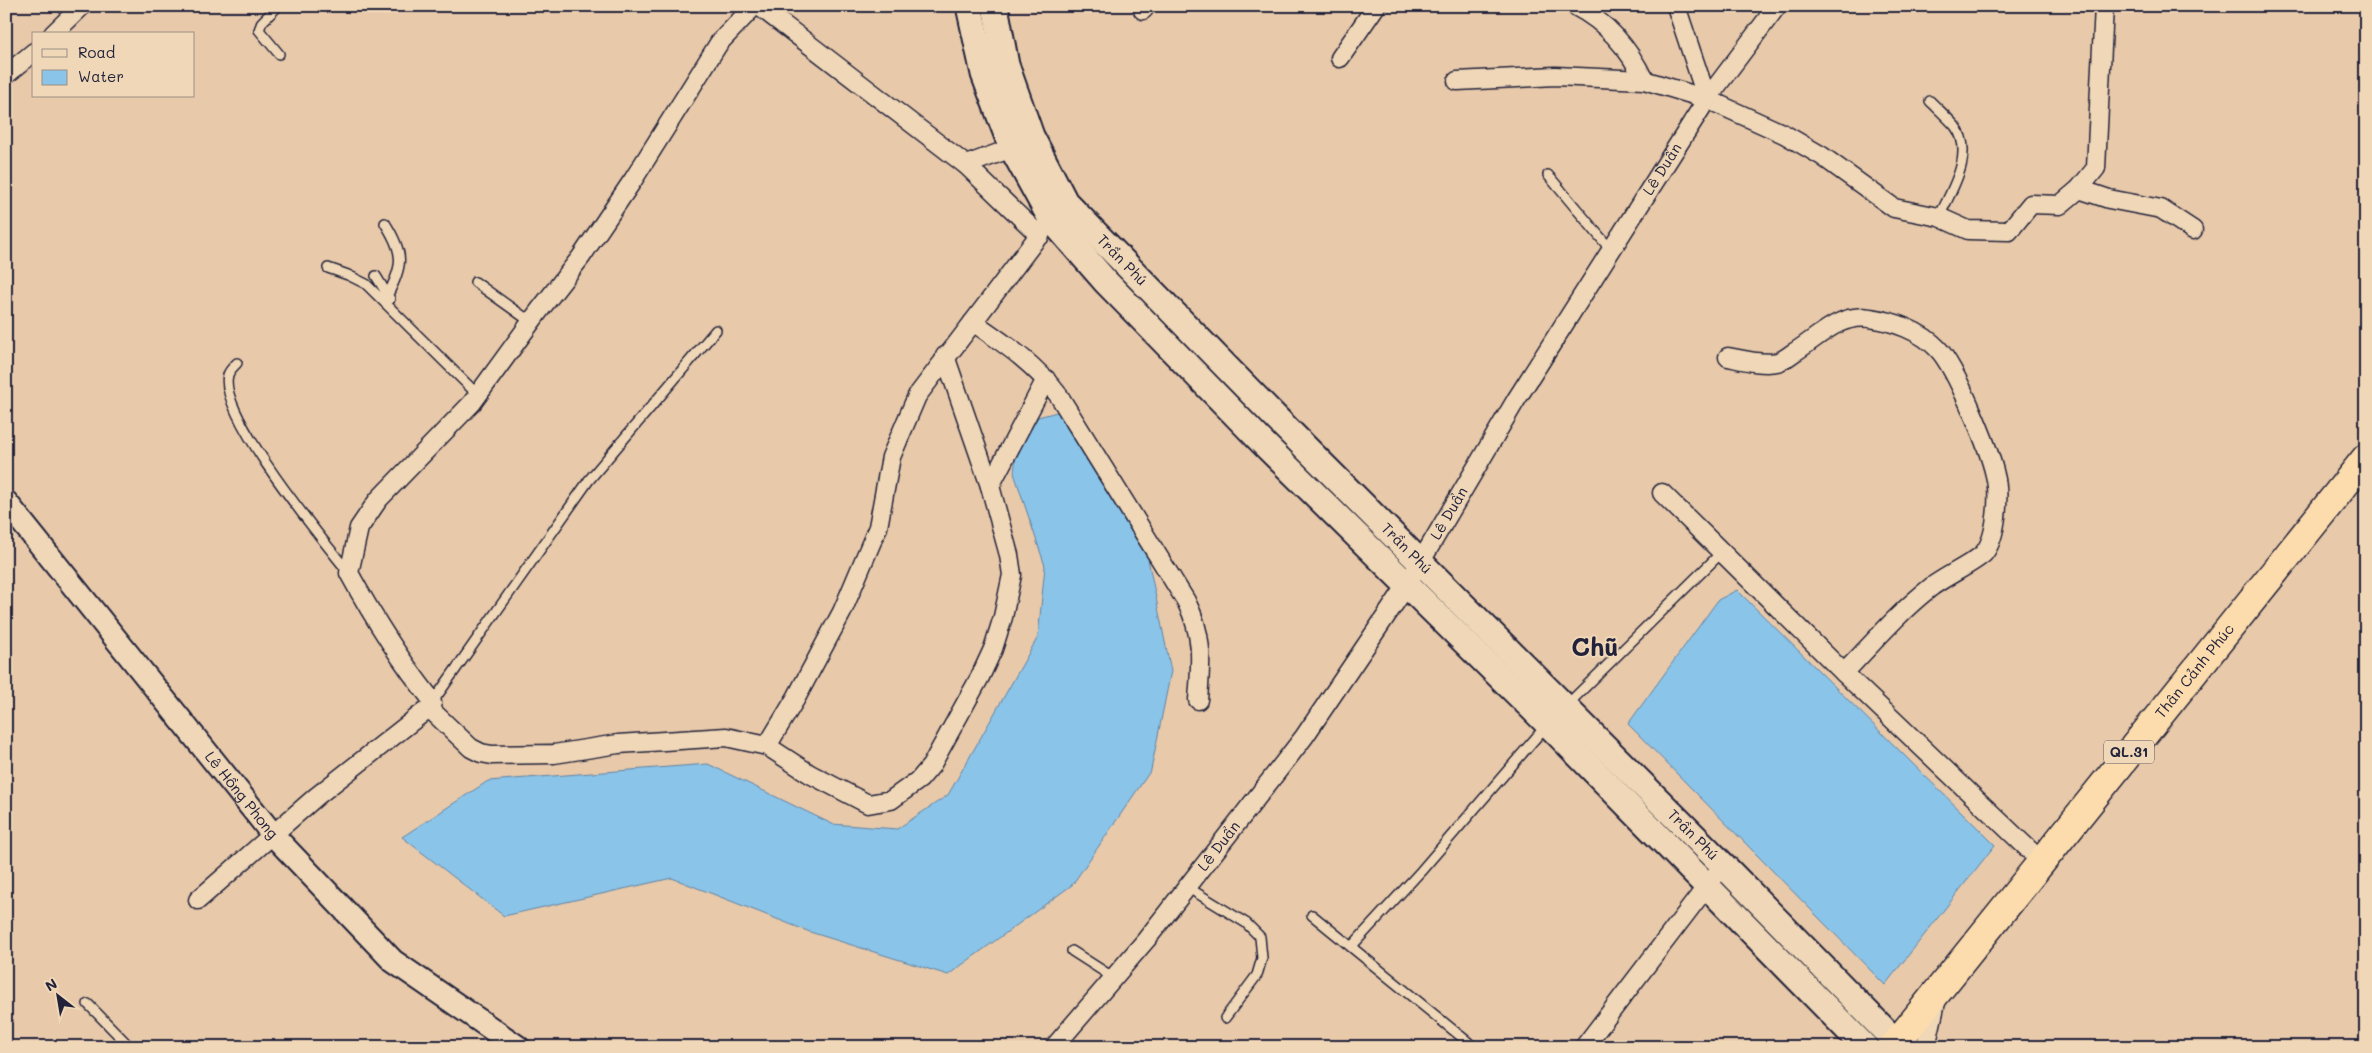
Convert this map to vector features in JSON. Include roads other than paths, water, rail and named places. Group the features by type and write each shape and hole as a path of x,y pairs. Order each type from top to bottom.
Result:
{"highway":[{"name":"Thân Cảnh Phúc","path":"1896,1045 1939,988 2366,458"}],"main road":[{"name":"Trần Phú","path":"969,6 984,74 1022,142 1052,219 1106,282 1263,443 1407,585 1724,865 1896,1045"},
{"name":"Trần Phú","path":"995,6 1022,142"},
{"name":"Trần Phú","path":"1052,219 1421,562 1708,885 1865,1047"}],"street":[{"path":"55,32 82,6"},
{"path":"754,6 719,43 592,242 478,395 378,500 359,528 349,573 372,615 431,705 471,748 492,755 554,754 618,744 726,736 767,746 810,774 868,804 891,800 920,780 931,766 980,676 1004,617 1012,575 1009,555 990,486 945,356"},
{"name":"Trần Phú","path":"759,6 966,165 1052,219"},
{"path":"1340,58 1376,6"},
{"path":"1575,6 1623,43 1634,57 1644,80"},
{"path":"1676,6 1707,99"},
{"name":"Lê Duẩn","path":"1054,1047 1146,940 1304,737 1407,585 1516,400 1707,99 1777,6"},
{"path":"1457,81 1555,76 1644,80 1707,99 1784,134 1822,156 1894,208 1939,217 1968,230 2009,231 2031,204 2060,204 2079,189 2096,168 2104,6"},
{"path":"6,75 32,54"},
{"path":"966,165 1022,142"},
{"path":"2079,189 2109,199 2161,209 2193,230"},
{"path":"767,746 796,698 842,612 878,527 885,482 900,433 917,396 945,356 974,322 1052,219"},
{"path":"1728,357 1754,362 1778,362 1806,346 1834,324 1848,319 1868,317 1898,323 1937,347 1947,360 1970,409 1989,458 1995,476 1997,502 1993,531 1984,553 1929,588 1844,673"},
{"path":"974,322 1022,356 1046,379 1079,428 1193,614 1202,655 1198,700"},
{"path":"990,486 1046,379"},
{"path":"1662,493 1844,673 2041,861"},
{"name":"Lê Hồng Phong","path":"6,502 274,836 393,961 518,1047"},
{"path":"198,900 274,836 317,796 431,705"},
{"path":"1584,1047 1724,865"},
{"path":"1926,1047 1939,988"}],"lane":[{"path":"278,6 262,22 259,30 262,36 279,54"},
{"path":"1930,101 1955,126 1964,152 1962,163 1939,217"},
{"path":"1548,175 1611,250"},
{"path":"385,223 395,241 401,263 399,274 388,296"},
{"path":"328,268 348,274 366,284 478,395"},
{"path":"376,276 398,315"},
{"path":"475,282 531,322"},
{"path":"431,705 589,480 716,330"},
{"path":"237,362 228,376 230,399 238,417 290,499 349,573"},
{"path":"1351,947 1421,871 1556,716 1717,556"},
{"path":"1187,887 1246,923 1260,937 1262,958 1257,976 1225,1018"},
{"path":"1312,916 1474,1047"},
{"path":"1072,951 1114,978"},
{"path":"88,1004 130,1047"}],"water":[{"path":"1057,412 1148,559 1171,671 1151,770 1072,885 948,975 810,932 672,878 504,916 402,837 488,781 708,764 832,824 897,829 948,795 1038,637 1045,566 1014,473 1016,455 1038,417"},
{"path":"1737,590 1995,845 1885,985 1628,724 1718,600"}],"district":[{"name":"Chũ","path":"1595,647"}]}
